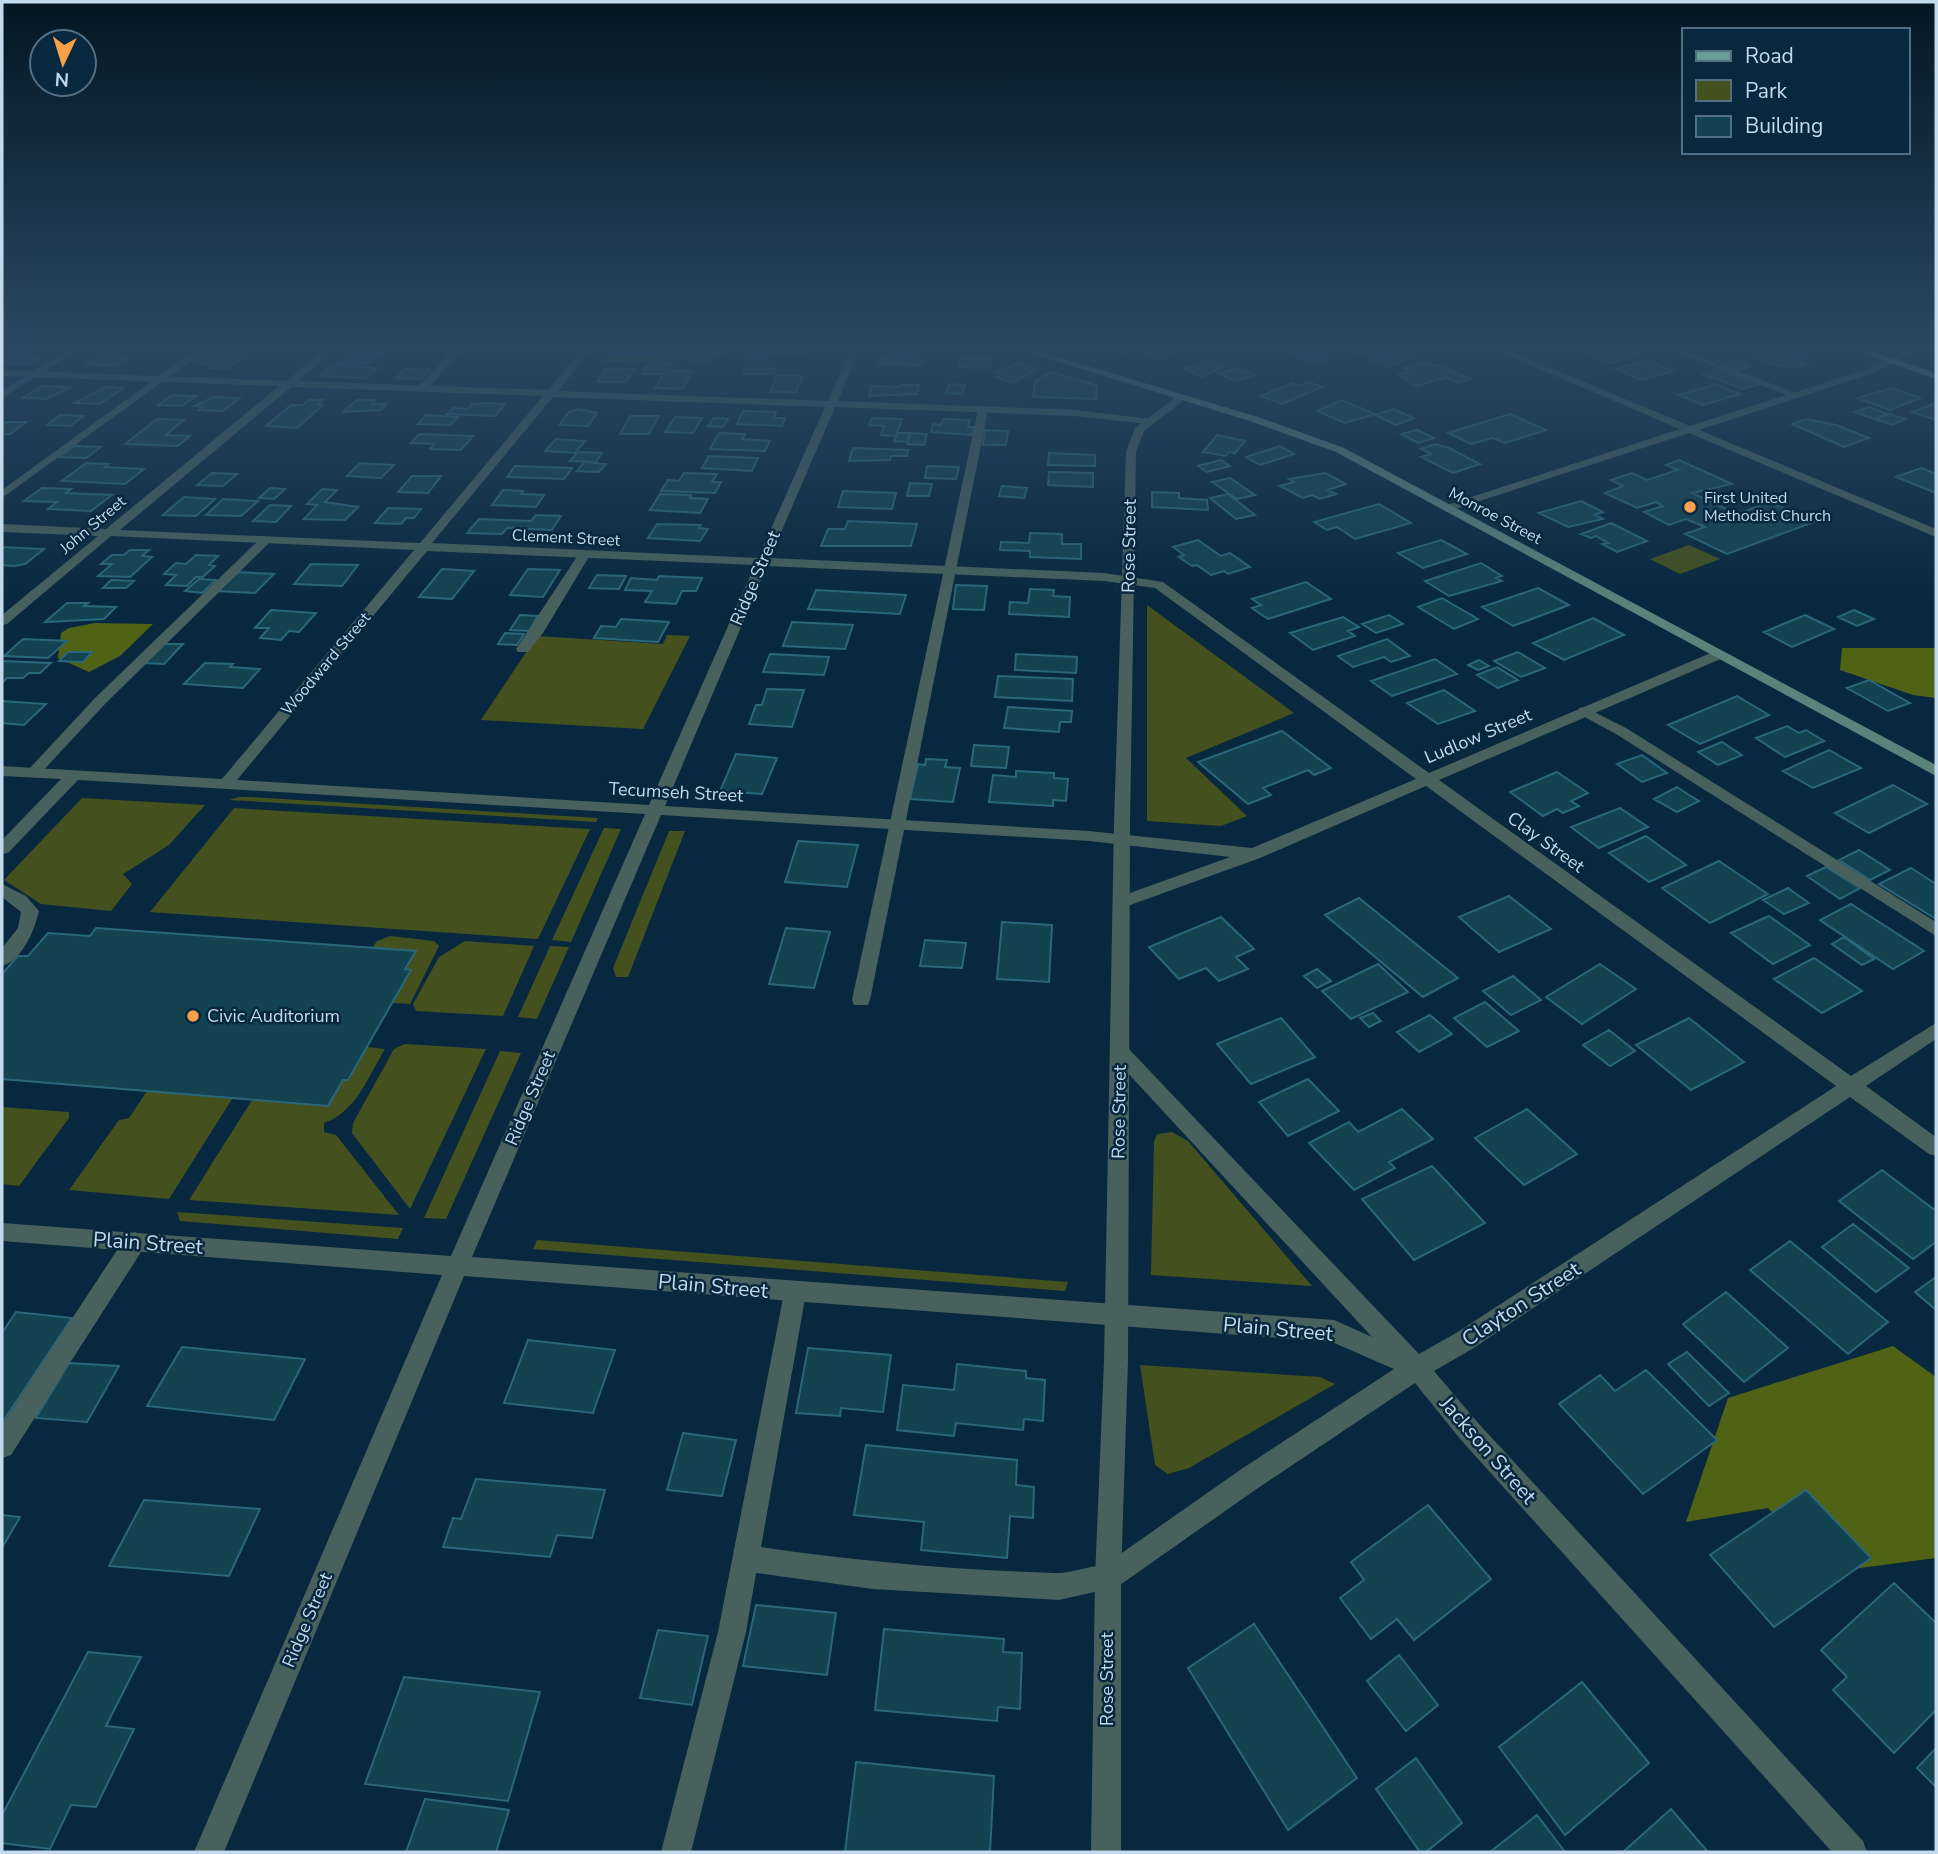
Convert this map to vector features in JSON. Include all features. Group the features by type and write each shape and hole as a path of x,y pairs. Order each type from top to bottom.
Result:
{"main road":[{"name":"Monroe Street","path":"1292,434 1332,447 1936,771"}],"street":[{"path":"2,495 87,434"},
{"name":"John Street","path":"2,621 227,434"},
{"name":"Woodward Street","path":"227,783 518,434"},
{"name":"Ridge Street","path":"209,1852 817,434"},
{"path":"861,1000 979,434"},
{"name":"Rose Street","path":"1106,1852 1108,1578 1116,1317 1122,839 1131,452 1138,434"},
{"path":"1448,508 1678,434"},
{"path":"1698,434 1935,531"},
{"name":"Clement Street","path":"2,528 1129,579"},
{"path":"34,772 100,701 267,539"},
{"path":"523,649 536,633 584,555"},
{"name":"Clay Street","path":"1129,579 1159,585 1936,1148"},
{"name":"Ludlow Street","path":"1122,902 1254,854 1718,654"},
{"path":"1584,711 1621,731 1936,930"},
{"path":"2,771 227,783"},
{"path":"2,849 74,775"},
{"name":"Tecumseh Street","path":"227,783 1122,839"},
{"name":"Ludlow Street","path":"1122,839 1254,854"},
{"path":"2,890 20,900 30,911 26,930 2,960"},
{"name":"Clayton Street","path":"1108,1578 1249,1479 1417,1368 1475,1334 1936,1031"},
{"name":"Jackson Street","path":"1120,1052 1417,1368 1470,1432 1852,1852"},
{"name":"Plain Street","path":"2,1233 1335,1331 1417,1368"},
{"path":"2,1446 135,1242"},
{"path":"676,1852 732,1632 795,1293"},
{"path":"745,1558 873,1576 1059,1587 1108,1578"}],"green space":[{"path":"1689,545 1720,559 1680,574 1650,559"},
{"path":"1147,605 1294,713 1186,758 1247,816 1221,826 1147,821"},
{"path":"95,623 153,624 120,656 89,672 58,658 61,633 69,628"},
{"path":"667,635 690,636 643,729 481,720 537,636 663,644"},
{"path":"1842,648 1936,648 1936,698 1913,695 1840,670"},
{"path":"239,797 598,818 596,822 229,800"},
{"path":"82,798 205,805 169,845 123,874 132,884 111,911 41,904 4,880"},
{"path":"234,808 590,829 538,939 150,912"},
{"path":"604,828 621,829 571,942 552,940"},
{"path":"669,831 685,831 628,977 616,977 613,968"},
{"path":"390,936 434,941 439,946 410,1004 392,1003 411,970 405,969 415,951 372,948 377,941"},
{"path":"465,941 534,946 503,1016 416,1011 413,1004 439,957"},
{"path":"550,946 569,947 537,1019 518,1017"},
{"path":"405,1044 486,1049 410,1209 352,1133 353,1123 394,1049"},
{"path":"367,1047 385,1049 353,1102 345,1111 324,1123 324,1132 336,1135 399,1215 189,1200 252,1100 349,1080"},
{"path":"500,1051 521,1053 446,1219 424,1218"},
{"path":"147,1091 232,1099 169,1199 69,1190 119,1120 129,1118"},
{"path":"2,1107 69,1112 69,1118 19,1186 2,1184"},
{"path":"1172,1132 1188,1141 1312,1286 1151,1275 1154,1142 1157,1134"},
{"path":"177,1212 403,1228 398,1239 180,1221"},
{"path":"537,1240 1068,1282 1065,1291 533,1249"},
{"path":"1893,1346 1936,1377 1936,1558 1830,1572 1768,1508 1686,1522 1728,1398"},
{"path":"1140,1365 1320,1377 1335,1384 1189,1468 1168,1474 1155,1465"}],"building":[{"path":"138,434 190,436 178,446 125,444"},
{"path":"419,434 473,436 461,450 430,449 434,444 411,443"},
{"path":"719,434 745,434 742,439 770,441 765,451 710,449"},
{"path":"897,434 910,434 908,442 894,441"},
{"path":"910,434 927,434 924,445 907,444"},
{"path":"985,434 1008,434 1006,445 983,445"},
{"path":"1401,434 1424,434 1434,438 1418,443"},
{"path":"1449,434 1535,434 1505,443 1493,438 1471,444"},
{"path":"1814,434 1858,434 1869,438 1844,447"},
{"path":"1217,435 1245,441 1235,453 1229,452 1226,456 1203,452"},
{"path":"556,439 585,441 575,453 545,451"},
{"path":"1435,444 1480,464 1453,473 1421,457 1431,454 1421,449"},
{"path":"74,446 101,447 86,458 59,457"},
{"path":"1280,446 1294,454 1260,465 1246,457"},
{"path":"853,448 908,450 907,456 891,456 890,460 849,461"},
{"path":"578,452 602,453 596,462 570,461"},
{"path":"1049,453 1095,455 1095,466 1048,465"},
{"path":"709,456 758,458 752,471 702,468"},
{"path":"1221,460 1230,466 1207,472 1198,466"},
{"name":"First United Methodist Church","path":"1679,460 1732,484 1692,493 1737,514 1770,502 1814,522 1727,554 1685,534 1705,527 1686,519 1669,525 1644,512 1663,506 1656,502 1637,508 1605,493 1623,486 1611,480 1632,473 1647,480 1678,470 1666,465"},
{"path":"584,462 606,464 599,472 577,471"},
{"path":"86,463 144,469 125,484 62,481"},
{"path":"360,463 394,465 381,478 347,476"},
{"path":"515,466 572,468 564,479 507,477"},
{"path":"927,466 959,467 956,479 925,478"},
{"path":"1921,468 1936,474 1936,493 1896,477"},
{"path":"1049,472 1093,473 1093,487 1048,485"},
{"path":"212,473 237,474 223,486 197,485"},
{"path":"684,473 717,474 712,482 721,482 715,493 661,491 668,480 679,481"},
{"path":"1325,473 1346,484 1328,490 1336,494 1320,499 1312,495 1303,498 1280,486 1294,482 1289,479"},
{"path":"412,476 441,476 428,493 398,492"},
{"path":"1230,478 1255,495 1237,499 1212,482"},
{"path":"910,483 932,484 929,496 907,496"},
{"path":"1002,486 1027,488 1024,498 999,496"},
{"path":"42,488 71,489 66,493 112,495 91,511 48,509 57,502 24,501"},
{"path":"270,488 285,489 274,499 259,498"},
{"path":"322,489 337,490 325,502 358,507 345,520 304,519 317,505 307,504"},
{"path":"503,490 544,495 536,507 492,505"},
{"path":"843,491 896,493 892,509 838,507"},
{"path":"1152,492 1179,493 1179,498 1207,500 1208,510 1152,507"},
{"path":"660,494 691,495 690,498 708,499 700,513 650,510"},
{"path":"1228,494 1255,515 1236,519 1210,498"},
{"path":"184,497 215,499 196,516 163,515"},
{"path":"223,499 258,501 241,516 206,515"},
{"path":"1581,501 1603,512 1595,515 1603,519 1568,527 1539,513"},
{"path":"1379,504 1411,523 1355,539 1337,527 1327,530 1314,522"},
{"path":"270,505 291,506 276,522 253,521"},
{"path":"388,508 421,509 414,518 406,518 401,524 375,523"},
{"path":"536,515 561,516 552,530 507,528 502,534 467,533 479,519 531,521"},
{"path":"848,521 917,524 911,546 821,546 828,529 845,529"},
{"path":"1611,523 1647,541 1617,552 1602,544 1608,543 1596,536 1591,538 1581,534"},
{"path":"657,524 701,525 699,528 708,529 700,541 648,538"},
{"path":"1030,533 1062,534 1062,544 1081,544 1081,559 1030,557 1030,551 1000,550 1001,542 1029,543"},
{"path":"1198,540 1221,556 1230,553 1250,567 1228,574 1224,571 1211,575 1179,557 1184,555 1173,547"},
{"path":"1441,540 1467,554 1423,568 1398,553"},
{"path":"2,547 44,549 25,564 14,566 2,565"},
{"path":"130,550 149,550 142,556 152,557 130,577 98,576 112,564 101,564 112,555 124,555"},
{"path":"196,555 218,556 209,565 215,566 187,586 166,585 176,575 164,574 176,563 186,564"},
{"path":"1481,563 1502,576 1496,578 1502,581 1449,596 1425,581"},
{"path":"311,564 358,565 342,586 294,584"},
{"path":"442,569 474,571 452,599 419,597"},
{"path":"528,569 560,570 543,597 510,595"},
{"path":"236,572 274,574 255,593 216,591"},
{"path":"597,575 626,576 619,589 589,588"},
{"path":"659,576 702,578 696,591 682,591 676,604 645,602 652,591 625,590 631,578 657,580"},
{"path":"199,579 216,580 202,593 185,591"},
{"path":"111,580 134,581 126,588 103,588"},
{"path":"1306,582 1331,599 1268,619 1252,608 1261,605 1252,599"},
{"path":"956,585 987,586 984,610 953,609"},
{"path":"1538,588 1569,605 1513,626 1482,607"},
{"path":"1030,589 1054,590 1053,596 1070,597 1069,617 1009,614 1010,602 1028,603"},
{"path":"816,590 906,595 900,614 808,609"},
{"path":"1442,598 1478,619 1454,629 1418,607"},
{"path":"67,603 116,607 104,619 45,622"},
{"path":"271,610 316,613 299,632 289,631 281,640 260,638 269,628 255,628"},
{"path":"1854,610 1874,619 1857,626 1838,617"},
{"path":"520,615 538,616 529,631 510,630"},
{"path":"1389,615 1403,624 1376,633 1362,624"},
{"path":"1805,615 1834,629 1792,647 1764,632"},
{"path":"1343,617 1359,627 1348,631 1355,636 1313,650 1290,633"},
{"path":"1593,618 1624,635 1564,660 1533,643"},
{"path":"621,619 669,622 658,642 594,638 601,626 616,627"},
{"path":"792,622 853,625 845,649 783,646"},
{"path":"505,633 524,634 517,645 498,644"},
{"path":"23,639 67,641 48,658 4,656"},
{"path":"1387,639 1410,656 1391,662 1384,657 1353,667 1338,656"},
{"path":"164,644 183,644 164,664 144,663"},
{"path":"68,652 92,652 83,662 59,661"},
{"path":"1518,652 1545,668 1521,677 1494,661"},
{"path":"770,654 829,657 824,675 763,672"},
{"path":"1016,654 1077,657 1076,673 1015,670"},
{"path":"1435,659 1457,674 1392,696 1371,681"},
{"path":"1479,660 1489,666 1478,670 1468,665"},
{"path":"2,661 51,663 40,673 29,673 23,678 7,678 2,683"},
{"path":"205,663 260,669 243,688 184,684"},
{"path":"1497,667 1518,680 1498,688 1477,675"},
{"path":"998,676 1073,679 1072,701 995,697"},
{"path":"1869,680 1910,703 1888,711 1847,688"},
{"path":"767,689 804,690 792,727 749,724 756,705 762,705"},
{"path":"1444,690 1475,711 1438,724 1407,703"},
{"path":"1737,696 1769,715 1700,744 1668,725"},
{"path":"2,701 46,704 24,725 2,723"},
{"path":"1008,707 1072,711 1071,722 1060,722 1059,732 1004,728"},
{"path":"1787,726 1799,733 1806,730 1824,741 1785,757 1756,738"},
{"path":"1282,731 1331,768 1314,775 1308,770 1263,788 1271,795 1248,804 1198,762"},
{"path":"1722,742 1742,755 1718,765 1698,752"},
{"path":"974,745 1009,747 1006,768 971,766"},
{"path":"1829,750 1861,768 1813,788 1783,771"},
{"path":"736,754 777,758 762,794 720,791"},
{"path":"1642,755 1667,773 1642,782 1617,764"},
{"path":"926,759 947,760 945,767 960,768 953,802 910,799 918,764 925,765"},
{"path":"1016,771 1054,773 1054,778 1068,779 1066,801 1053,800 1053,806 989,802 993,775 1016,777"},
{"path":"1557,772 1588,793 1571,801 1579,806 1563,813 1557,809 1543,816 1510,792"},
{"path":"1893,785 1927,804 1869,833 1835,813"},
{"path":"1677,787 1699,801 1677,812 1654,799"},
{"path":"1620,808 1648,827 1599,848 1571,827"},
{"path":"1646,836 1686,865 1649,882 1609,853"},
{"path":"798,841 858,845 847,887 785,882"},
{"path":"1859,850 1890,870 1870,880 1839,860"},
{"path":"1719,861 1768,894 1710,923 1662,888"},
{"path":"1826,867 1860,888 1840,899 1807,876"},
{"path":"1911,868 1936,884 1936,919 1879,884"},
{"path":"1788,888 1809,903 1784,914 1763,900"},
{"path":"1509,896 1551,929 1499,952 1459,917"},
{"path":"1359,898 1458,978 1423,997 1325,915"},
{"path":"1851,904 1924,951 1893,969 1820,920"},
{"path":"1769,916 1810,945 1773,964 1731,933"},
{"path":"1221,917 1254,949 1236,957 1248,969 1219,981 1206,968 1179,979 1149,947"},
{"path":"1002,922 1052,925 1049,982 997,979"},
{"name":"Civic Auditorium","path":"96,928 416,951 405,969 411,970 348,1080 343,1080 328,1106 2,1079 2,974 18,956 28,956 48,933 90,936"},
{"path":"786,928 830,932 814,988 769,984"},
{"path":"1844,937 1874,959 1862,965 1832,944"},
{"path":"925,940 966,943 962,968 920,966"},
{"path":"1814,958 1862,991 1822,1013 1774,979"},
{"path":"1378,964 1408,992 1351,1019 1322,991"},
{"path":"1600,964 1636,989 1582,1024 1546,997"},
{"path":"1317,969 1331,981 1317,988 1304,976"},
{"path":"1513,976 1541,1000 1511,1015 1483,991"},
{"path":"1485,1002 1519,1031 1487,1047 1454,1018"},
{"path":"1373,1013 1381,1021 1369,1027 1360,1018"},
{"path":"1430,1015 1452,1034 1419,1052 1397,1032"},
{"path":"1281,1018 1315,1057 1251,1084 1217,1044"},
{"path":"1689,1018 1744,1062 1691,1090 1636,1045"},
{"path":"1609,1030 1635,1051 1610,1066 1583,1045"},
{"path":"1308,1079 1339,1111 1288,1136 1259,1102"},
{"path":"1402,1109 1433,1139 1389,1162 1395,1168 1354,1190 1309,1143 1349,1122 1358,1132"},
{"path":"1527,1109 1577,1154 1524,1185 1475,1138"},
{"path":"1432,1166 1485,1223 1414,1260 1362,1199"},
{"path":"1882,1170 1936,1211 1936,1242 1913,1259 1839,1201"},
{"path":"1853,1224 1909,1268 1876,1292 1822,1247"},
{"path":"1790,1241 1888,1322 1848,1354 1750,1270"},
{"path":"1936,1277 1936,1310 1915,1292"},
{"path":"1726,1292 1788,1348 1744,1382 1683,1324"},
{"path":"16,1312 72,1318 2,1423 2,1333"},
{"path":"528,1340 615,1350 593,1413 504,1403"},
{"path":"182,1347 305,1359 274,1420 147,1406"},
{"path":"808,1348 891,1355 883,1412 841,1408 840,1416 796,1413"},
{"path":"1687,1352 1729,1393 1709,1406 1668,1364"},
{"path":"69,1363 119,1366 87,1422 36,1418"},
{"path":"957,1364 1026,1371 1026,1378 1045,1380 1043,1421 1024,1419 1023,1430 956,1423 954,1436 897,1430 903,1385 954,1390"},
{"path":"1646,1370 1717,1440 1643,1494 1559,1404 1600,1375 1615,1391"},
{"path":"683,1433 736,1440 722,1496 667,1490"},
{"path":"866,1445 1017,1460 1016,1485 1034,1487 1033,1518 1010,1516 1007,1558 921,1550 924,1522 854,1515"},
{"path":"476,1479 605,1490 592,1538 557,1535 550,1557 443,1547 453,1518 461,1519"},
{"path":"1806,1490 1871,1558 1774,1627 1710,1555"},
{"path":"144,1500 260,1509 229,1576 109,1566"},
{"path":"1428,1505 1491,1579 1414,1640 1397,1619 1371,1639 1340,1598 1364,1580 1351,1562"},
{"path":"2,1515 20,1517 2,1548"},
{"path":"1894,1583 1936,1623 1936,1710 1894,1753 1833,1690 1847,1677 1821,1650"},
{"path":"756,1605 836,1613 827,1675 743,1666"},
{"path":"1254,1624 1357,1778 1288,1830 1188,1668"},
{"path":"884,1629 1004,1639 1003,1652 1022,1653 1020,1709 998,1707 997,1721 875,1710"},
{"path":"658,1630 708,1636 692,1705 640,1698"},
{"path":"88,1652 141,1657 106,1726 134,1729 96,1807 71,1805 50,1849 2,1843 2,1815"},
{"path":"1399,1655 1438,1705 1406,1731 1367,1681"},
{"path":"404,1677 540,1692 508,1801 365,1784"},
{"path":"1582,1682 1649,1763 1565,1835 1499,1747"},
{"path":"1936,1748 1936,1787 1917,1768"},
{"path":"1416,1758 1462,1823 1426,1852 1420,1852 1376,1789"},
{"path":"856,1762 994,1776 990,1852 845,1852"},
{"path":"425,1799 509,1810 496,1852 406,1852"},
{"path":"1671,1809 1708,1852 1623,1852"},
{"path":"1537,1815 1565,1852 1490,1852"}],"place":[{"name":"First United Methodist Church","path":"1690,507"},
{"name":"Civic Auditorium","path":"193,1016"}]}
